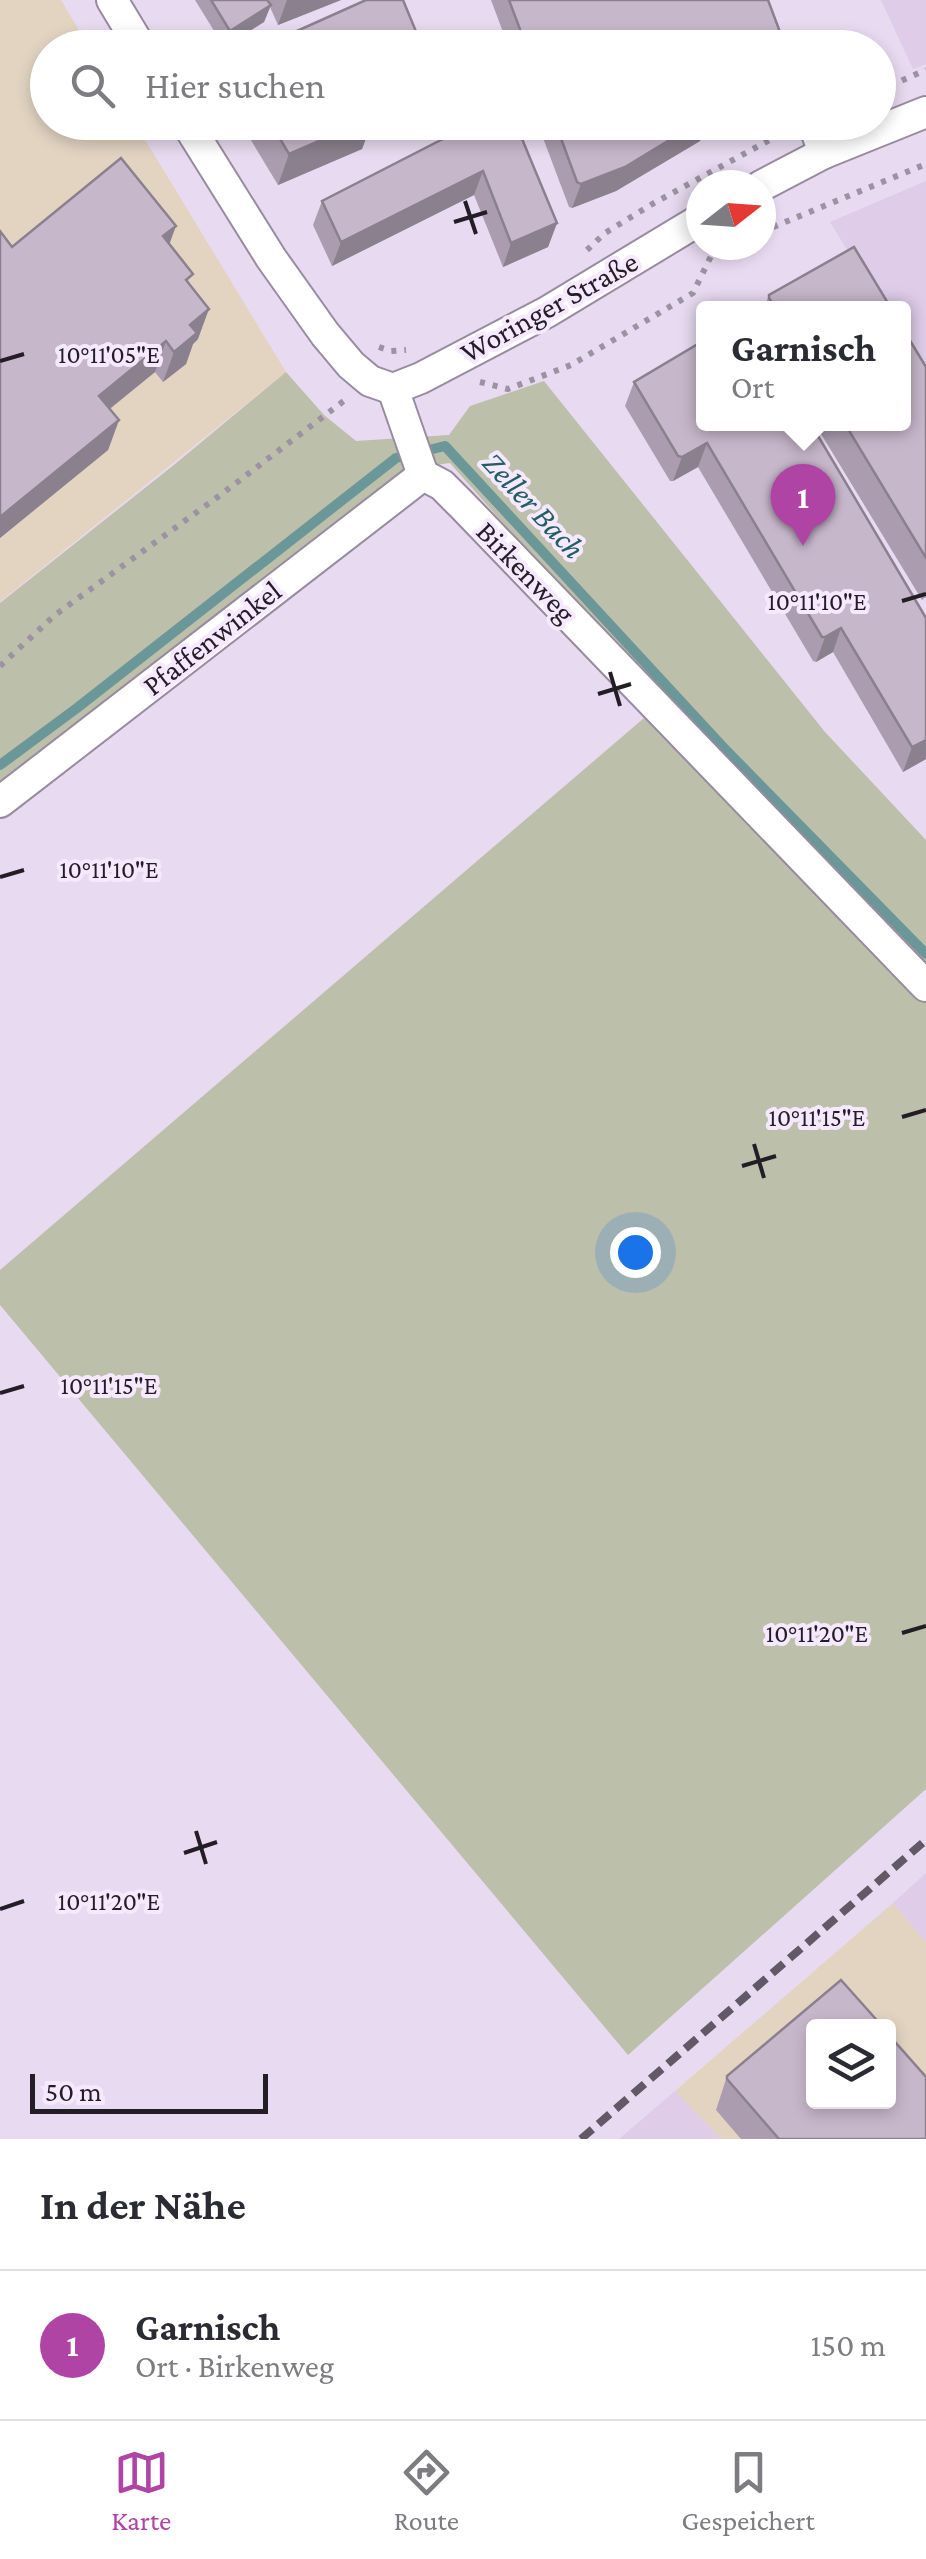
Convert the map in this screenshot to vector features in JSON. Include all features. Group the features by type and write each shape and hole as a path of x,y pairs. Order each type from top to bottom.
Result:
{"street":[{"path":"112,0 131,30"},
{"path":"896,124 926,112"},
{"path":"197,140 271,258 325,334 351,366 382,385 423,474"},
{"path":"815,140 824,153"},
{"path":"776,178 856,140"},
{"name":"Woringer Straße","path":"382,385 421,378 547,312 686,228"},
{"name":"Pfaffenwinkel","path":"0,802 423,474"},
{"name":"Birkenweg","path":"423,474 462,504 926,986"}],"path":[{"path":"896,83 926,70"},
{"path":"576,260 605,232 773,140"},
{"path":"776,226 926,164"},
{"path":"452,361 468,379 508,388 570,365 693,292 709,260"},
{"path":"0,666 55,615 382,385"}],"shaded area":[{"path":"0,0 61,0 79,30 30,30 30,140 145,140 286,372 0,602"},
{"path":"881,0 926,0 926,64 913,69"},
{"path":"926,181 926,379 911,354 911,301 879,301 830,222"},
{"path":"926,1873 926,1942 893,1903"},
{"path":"893,1903 926,1942 926,2139 721,2139 675,2091"},
{"path":"675,2091 721,2139 619,2139"}],"green space":[{"path":"286,372 324,415 356,441 449,435 470,406 544,381 825,732 926,840 926,972 625,657 450,463 428,466 0,791 0,603"},
{"path":"651,712 926,993 926,1789 628,2055 0,1305 0,1270"}],"building":[{"path":"211,0 267,0 271,5 232,30"},
{"path":"366,0 403,0 415,30 299,30"},
{"path":"509,0 768,0 779,30 520,30"},
{"path":"281,140 321,140 289,154"},
{"path":"441,140 522,140 557,223 511,243 483,171 341,242 322,201"},
{"path":"562,140 669,140 625,167 581,184"},
{"path":"121,158 176,226 163,236 193,274 186,280 209,309 190,325 197,333 174,352 166,341 99,396 119,420 0,517 0,231 12,247"},
{"path":"854,247 887,301 771,301 769,295"},
{"path":"911,342 926,367 926,558 849,431 911,431"},
{"path":"696,345 696,431 815,431 926,618 926,740 912,747 841,628 822,637 707,443 678,456 634,382"},
{"path":"841,1980 876,2019 806,2019 806,2109 896,2109 896,2043 926,2077 926,2139 779,2139 727,2076"}],"waterway":[{"name":"Zeller Bach","path":"0,765 396,458 445,446 722,746 926,954"}],"railway":[{"path":"581,2139 926,1840"}],"place":[{"name":"Garnisch","path":"803,546"}]}
